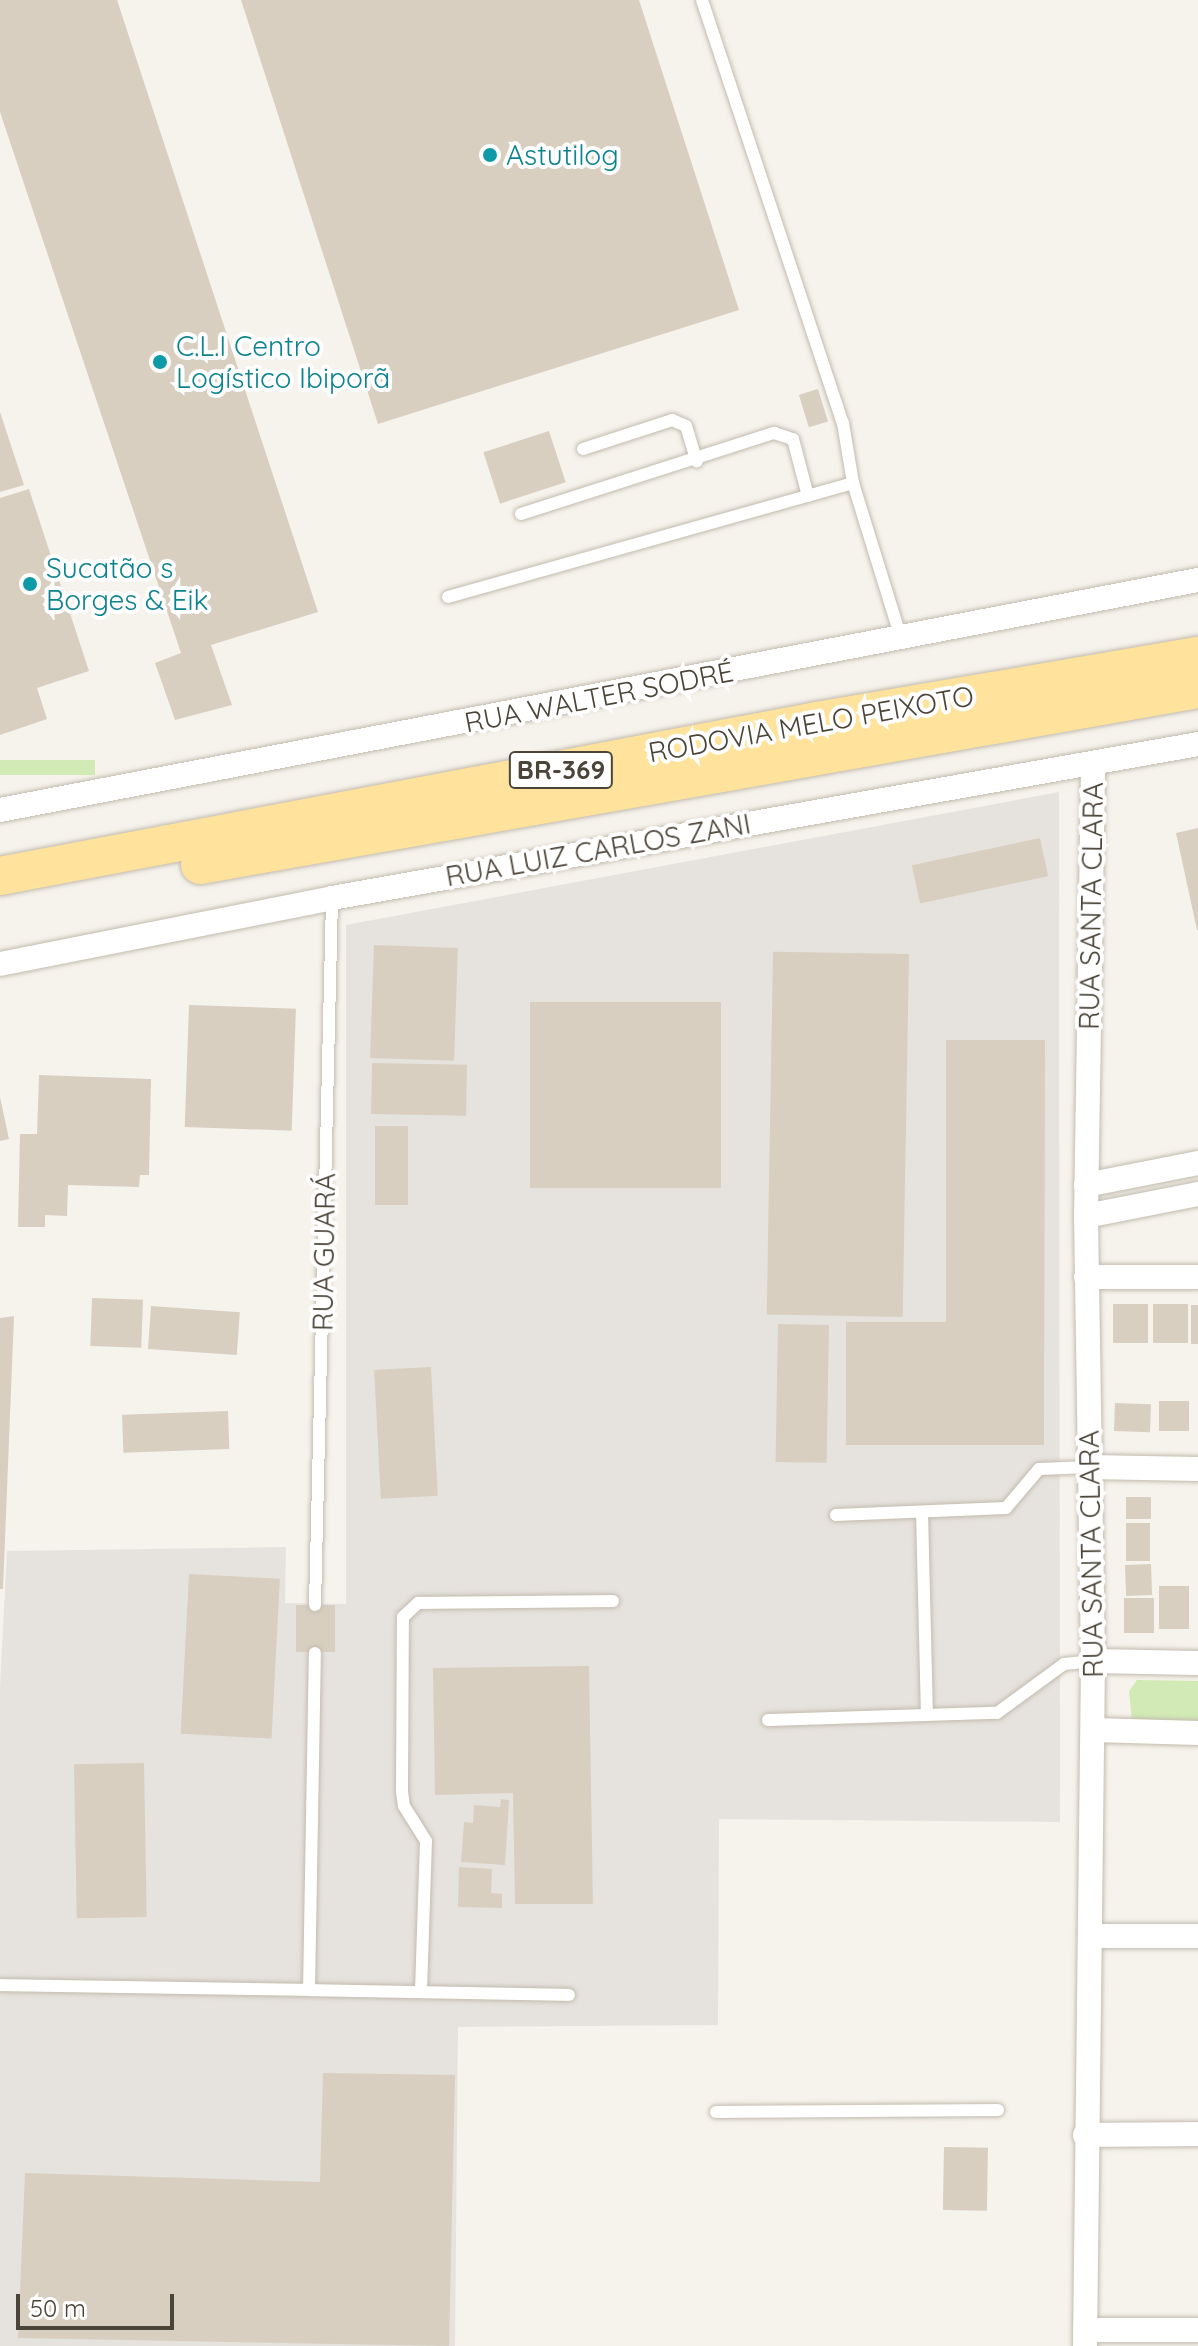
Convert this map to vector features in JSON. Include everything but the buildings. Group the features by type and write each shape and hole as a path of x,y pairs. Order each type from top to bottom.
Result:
{"main road":[{"name":"RODOVIA MELO PEIXOTO","path":"0,876 817,721 1198,656"},
{"name":"RODOVIA MELO PEIXOTO","path":"0,901 1198,689"}],"street":[{"name":"RUA WALTER SODRÉ","path":"0,810 1198,580"},
{"name":"RUA LUIZ CARLOS ZANI","path":"0,964 332,898 1198,744"},
{"name":"RUA SANTA CLARA","path":"1085,2338 1085,2135 1093,1730 1086,1185 1093,763"},
{"path":"1086,1185 1198,1163"},
{"path":"1086,1216 1198,1194"},
{"path":"1086,1277 1198,1277"},
{"path":"1089,1467 1198,1469"},
{"path":"1093,1661 1198,1663"},
{"path":"1093,1730 1198,1733"},
{"path":"1091,1936 1198,1936"},
{"path":"1085,2135 1198,2134"},
{"path":"1085,2338 1198,2330"}],"lane":[{"path":"702,0 843,423 853,483 901,639"},
{"path":"583,449 672,420 686,426 697,461"},
{"path":"521,514 786,434 798,449 808,496"},
{"path":"448,597 853,483"},
{"name":"RUA GUARÁ","path":"315,1605 332,898"},
{"path":"836,1515 1006,1508 1039,1469 1089,1467"},
{"path":"922,1512 927,1715"},
{"path":"421,1991 426,1841 404,1806 402,1791 403,1617 418,1603 613,1601"},
{"path":"309,1990 315,1653"},
{"path":"768,1720 997,1713 1064,1664 1093,1661"},
{"path":"0,1985 569,1995"},
{"path":"716,2112 998,2110"}],"shaded area":[{"path":"1059,792 1060,1822 719,1819 718,2025 458,2027 455,2346 0,2346 0,1687 7,1551 286,1547 285,1603 346,1604 346,925"}],"green space":[{"path":"0,760 95,760 95,775 0,775"},
{"path":"1137,1680 1198,1681 1198,1728 1132,1721 1129,1691"}],"place":[{"name":"Astutilog","path":"490,155"},
{"name":"C.L.I Centro Logístico Ibiporã","path":"160,362"},
{"name":"Sucatão s Borges & Eik","path":"30,584"}]}
